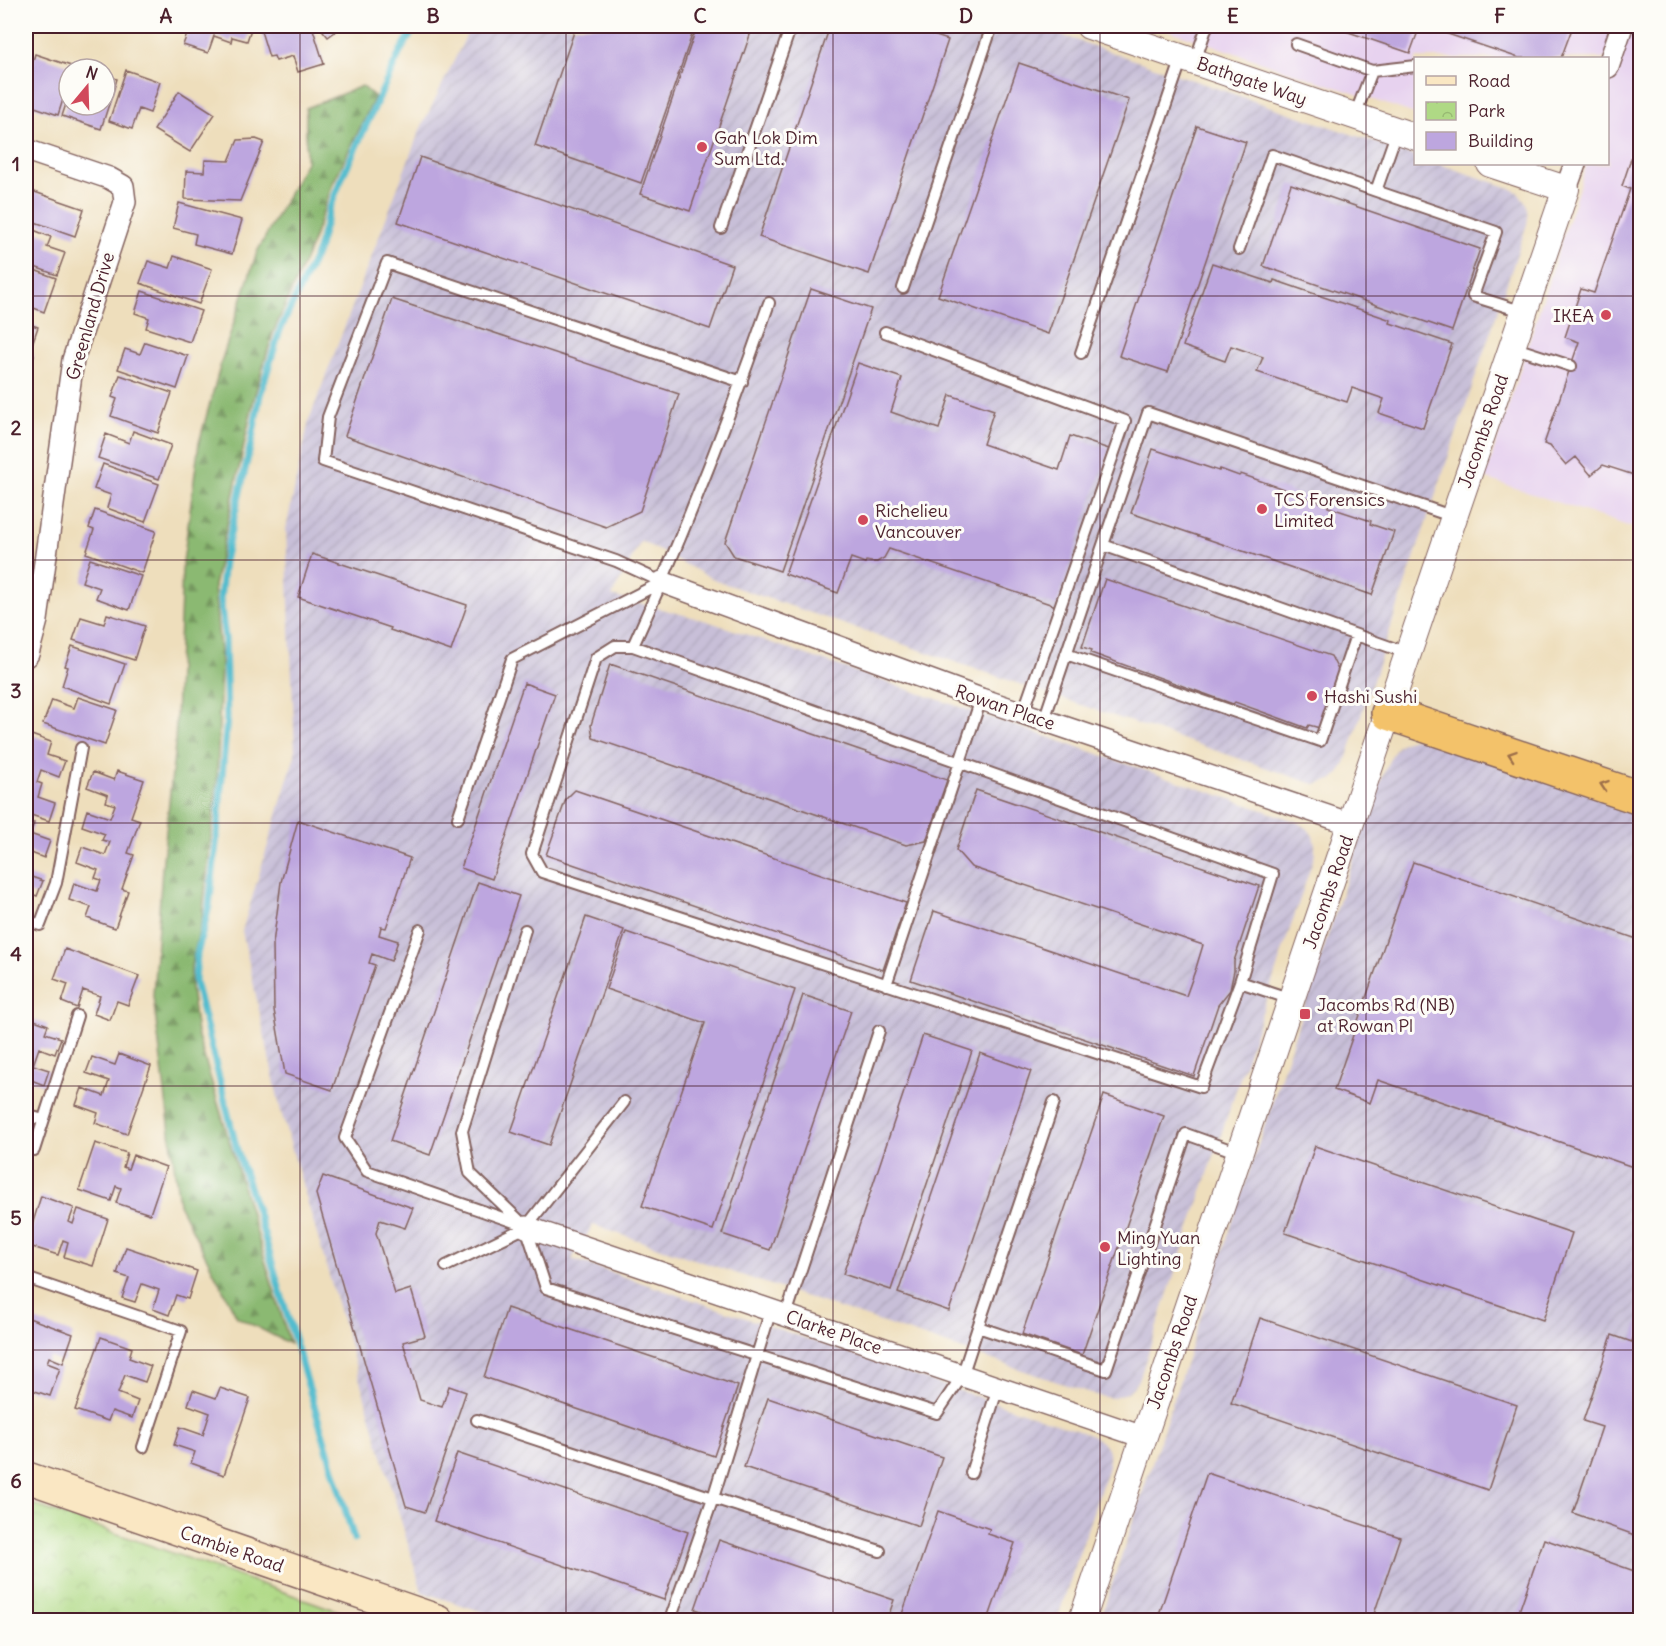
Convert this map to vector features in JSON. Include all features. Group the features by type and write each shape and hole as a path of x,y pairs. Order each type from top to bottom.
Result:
{"highway":[{"path":"1388,713 1641,798"}],"main road":[{"name":"Cambie Road","path":"26,1477 438,1620"}],"street":[{"path":"1609,64 1622,26"},
{"name":"Bathgate Way","path":"1096,27 1406,134"},
{"name":"Greenland Drive","path":"26,150 109,178 123,186 125,202 73,360 37,620 26,656"},
{"path":"1493,165 1566,189"},
{"name":"Jacombs Road","path":"1082,1620 1407,654 1575,165"},
{"name":"Rowan Place","path":"662,582 981,699 1351,824"},
{"name":"Clarke Place","path":"526,1227 1143,1437"}],"lane":[{"path":"721,228 792,26"},
{"path":"903,288 992,26"},
{"path":"1081,353 1188,60 1207,26"},
{"path":"1296,44 1372,71 1414,66"},
{"path":"1355,117 1372,71"},
{"path":"1376,190 1406,134"},
{"path":"1239,249 1272,155 1496,232 1473,296 1524,312"},
{"path":"662,582 616,561 322,461 328,417 387,263 742,382"},
{"path":"633,646 662,582 742,382 769,303"},
{"path":"885,332 1125,421 1023,713"},
{"path":"1512,347 1571,366"},
{"path":"1044,720 1148,413 1454,517"},
{"path":"1103,545 1407,654"},
{"path":"458,818 512,659 662,582"},
{"path":"1066,654 1320,741 1356,635"},
{"path":"615,646 633,646 960,762 1273,873 1240,982 1201,1087 542,872 532,854 596,658 615,646"},
{"path":"886,985 981,699"},
{"path":"26,920 40,926 56,883 81,748"},
{"path":"420,930 345,1138 367,1171 526,1227"},
{"path":"525,930 462,1131 471,1173 526,1227 546,1288 937,1413 962,1376 1054,1102"},
{"path":"1240,982 1292,999"},
{"path":"34,1150 77,1016"},
{"path":"670,1620 713,1498 757,1356 778,1313 879,1031"},
{"path":"446,1266 526,1227 624,1102"},
{"path":"26,1115 43,1120"},
{"path":"978,1327 1106,1370 1186,1134 1239,1153"},
{"path":"26,1278 181,1331 143,1447"},
{"path":"971,1473 998,1388"},
{"path":"477,1420 880,1551"}],"shaded area":[{"path":"471,26 1035,26 1414,156 1414,165 1442,165 1510,188 1519,193 1526,203 1527,224 1345,763 1339,774 1332,780 1315,784 1308,782 717,581 641,541 612,596 707,621 1298,822 1313,836 1315,854 1140,1377 1127,1393 1111,1398 1099,1396 593,1225 572,1259 1090,1435 1102,1442 1109,1458 1107,1470 1057,1620 508,1620 422,1592 281,1112 242,931 295,755 286,529 309,420 419,132"},
{"path":"1156,26 1640,26 1640,530 1485,478 1586,166 1582,165 1609,165 1609,57 1414,57 1414,114"},
{"path":"1417,738 1640,809 1640,1620 1100,1620 1372,803 1390,758 1398,746"}],"green space":[{"path":"362,86 375,97 333,183 311,246 273,333 254,398 214,586 221,663 217,780 202,919 191,966 191,988 197,1033 290,1344 237,1317 179,1204 153,996 162,869 175,745 182,570 199,443 223,356 257,252 306,162 306,108"},
{"path":"26,1502 364,1620 26,1620"}],"building":[{"path":"190,26 252,26 247,41 232,37 231,42 214,36 208,53 183,45"},
{"path":"265,26 312,26 324,64 298,72 293,56 276,61 274,56 269,57 261,31 266,30"},
{"path":"319,26 343,26 328,37"},
{"path":"576,26 695,26 641,183 535,146"},
{"path":"697,26 753,26 690,211 640,194"},
{"path":"830,26 906,26 948,40 869,274 759,237"},
{"path":"1331,26 1420,26 1410,53"},
{"path":"1424,26 1573,26 1561,57 1516,57"},
{"path":"35,54 57,61 57,115 26,104 26,83"},
{"path":"1019,63 1129,100 1048,334 938,296"},
{"path":"126,70 160,82 150,113 139,109 132,129 109,121 110,117 117,117 117,97"},
{"path":"179,91 215,114 190,152 154,130"},
{"path":"65,117 105,117 101,129"},
{"path":"1197,126 1246,142 1168,372 1119,356"},
{"name":"IKEA","path":"1640,132 1640,477 1603,465 1591,475 1576,457 1566,465 1550,446 1544,444 1579,342 1565,337 1581,289 1594,293 1630,189 1622,186"},
{"path":"256,139 264,142 240,201 185,199 186,171 204,172 205,160 229,161 238,140"},
{"path":"420,157 732,265 710,329 398,222"},
{"path":"1291,184 1480,249 1452,331 1263,266"},
{"path":"26,189 84,209 75,236 26,219"},
{"path":"179,203 242,220 232,254 194,244 196,234 173,228"},
{"path":"26,227 51,237 47,247 65,253 57,275 26,264"},
{"path":"174,256 212,269 199,304 140,283 148,261 170,268"},
{"path":"1212,263 1273,283 1274,280 1391,320 1390,323 1452,344 1423,428 1379,413 1384,399 1352,388 1347,402 1257,372 1263,357 1231,346 1225,361 1183,346"},
{"path":"26,267 56,278 44,312 26,305"},
{"path":"811,289 871,309 780,571 734,556 725,542"},
{"path":"142,291 201,311 190,342 146,328 149,318 135,313"},
{"path":"392,299 679,394 640,511 606,527 345,436"},
{"path":"26,323 38,327 30,350 26,348"},
{"path":"145,342 188,356 177,389 118,369 125,349 140,354"},
{"path":"26,352 34,355 26,378"},
{"path":"858,363 902,378 891,412 939,429 950,395 994,410 983,444 1059,470 1070,436 1109,449 1056,606 889,549 884,558 877,562 866,561 865,563 851,558 838,593 785,574"},
{"path":"120,375 172,393 158,433 111,416 117,399 112,397"},
{"path":"133,431 171,445 159,479 98,458 106,434 129,443"},
{"path":"1153,449 1219,471 1220,469 1239,476 1241,474 1371,521 1370,524 1394,532 1372,595 1131,513"},
{"path":"103,464 159,484 145,522 107,508 111,495 94,489"},
{"path":"95,510 156,531 142,573 86,553 94,530 89,528"},
{"path":"312,554 467,605 451,651 298,597"},
{"path":"90,559 141,576 129,610 96,598 100,588 82,582"},
{"path":"1105,579 1331,656 1339,672 1320,728 1309,725 1307,728 1235,702 1233,704 1091,653 1092,650 1082,647"},
{"path":"107,614 145,626 134,660 73,640 81,617 104,624"},
{"path":"72,646 125,664 111,704 62,686 68,667 65,666"},
{"path":"610,664 947,780 926,841 906,845 593,738 591,725"},
{"path":"524,683 555,694 492,879 461,868"},
{"path":"78,697 117,710 105,745 43,724 52,700 74,708"},
{"path":"26,733 51,742 47,755 65,761 59,777 41,770 37,782 42,784 38,797 55,803 49,821 31,815 29,822 34,823 30,834 50,841 44,858 26,851"},
{"path":"117,771 144,780 131,817 140,820 128,853 134,855 122,889 128,891 115,928 87,918 91,907 69,900 74,883 97,891 101,880 95,878 98,870 77,862 82,847 105,855 110,842 102,840 105,834 82,826 87,810 110,818 115,805 106,802 108,795 87,787 93,772 114,780"},
{"path":"575,790 906,903 883,970 546,855 566,799"},
{"path":"976,790 1259,886 1234,961 1230,990 1218,1005 1194,1076 911,980 934,911 1186,996 1196,968 1203,945 971,867 956,850"},
{"path":"298,820 410,858 386,928 381,927 379,935 398,941 391,961 372,954 369,963 375,965 332,1090 285,1074 274,1010 273,944 281,882"},
{"path":"1413,862 1640,940 1640,1154 1636,1168 1378,1080 1370,1103 1334,1090"},
{"path":"26,875 43,881 37,896 26,892"},
{"path":"478,882 519,896 430,1155 390,1141"},
{"path":"586,917 624,930 549,1145 511,1132"},
{"path":"626,932 795,990 713,1230 642,1206 705,1023 606,989"},
{"path":"65,949 139,976 128,1005 117,1001 110,1020 94,1014 100,996 83,990 77,1008 62,1002 68,984 54,979"},
{"path":"803,995 851,1011 770,1250 722,1234"},
{"path":"26,1017 48,1025 45,1033 61,1038 55,1054 39,1048 33,1065 49,1070 44,1085 26,1078"},
{"path":"923,1035 972,1051 891,1290 843,1274"},
{"path":"980,1053 1031,1071 949,1311 898,1293"},
{"path":"119,1054 151,1066 127,1134 95,1123 98,1113 76,1105 82,1088 104,1096 109,1081 86,1073 92,1057 115,1065"},
{"path":"1104,1095 1164,1116 1082,1355 1022,1334"},
{"path":"95,1143 127,1153 123,1167 128,1169 133,1155 166,1167 150,1214 116,1203 121,1188 116,1186 111,1201 79,1190"},
{"path":"1315,1146 1572,1233 1543,1320 1285,1233"},
{"path":"323,1176 413,1208 405,1228 380,1220 376,1233 395,1294 411,1289 425,1336 403,1342 420,1400 442,1407 449,1386 466,1392 425,1512 406,1506 316,1194"},
{"path":"41,1196 74,1208 69,1222 73,1224 78,1209 108,1219 93,1266 64,1257 68,1242 63,1240 58,1255 26,1245"},
{"path":"126,1247 197,1271 188,1299 176,1295 169,1315 153,1309 159,1290 142,1284 135,1302 122,1298 129,1278 117,1274"},
{"path":"507,1308 738,1386 714,1456 484,1377"},
{"path":"26,1317 73,1334 63,1363 49,1357 47,1363 60,1368 50,1396 26,1388"},
{"path":"1260,1318 1517,1405 1488,1490 1231,1403"},
{"path":"1640,1318 1640,1537 1573,1513 1602,1427 1583,1421 1612,1335 1632,1342"},
{"path":"101,1337 132,1348 129,1358 151,1366 145,1382 125,1375 118,1393 138,1401 132,1418 112,1411 108,1421 75,1410"},
{"path":"220,1388 250,1398 224,1475 191,1463 195,1452 174,1445 180,1427 203,1435 210,1413 188,1405 193,1390 216,1398"},
{"path":"768,1398 942,1457 919,1526 744,1467"},
{"path":"457,1453 688,1532 664,1600 434,1521"},
{"path":"1207,1473 1400,1537 1372,1620 1157,1620"},
{"path":"938,1511 990,1529 988,1534 1015,1543 988,1620 900,1620"},
{"path":"1544,1539 1640,1573 1640,1620 1516,1620"},
{"path":"719,1540 894,1600 887,1620 730,1620 695,1609"}],"waterway":[{"path":"354,1539 237,1150 195,981 197,954 209,906 227,718 225,638 220,600 224,561 260,395 280,330 318,250 329,210 343,175 401,50 416,26"}],"place":[{"name":"Gah Lok Dim Sum Ltd.","path":"702,147"},
{"name":"IKEA","path":"1606,315"},
{"name":"TCS Forensics Limited","path":"1262,509"},
{"name":"Richelieu Vancouver","path":"863,520"},
{"name":"Hashi Sushi","path":"1312,696"},
{"name":"Jacombs Rd (NB) at Rowan Pl","path":"1305,1014"},
{"name":"Ming Yuan Lighting","path":"1105,1247"}]}
